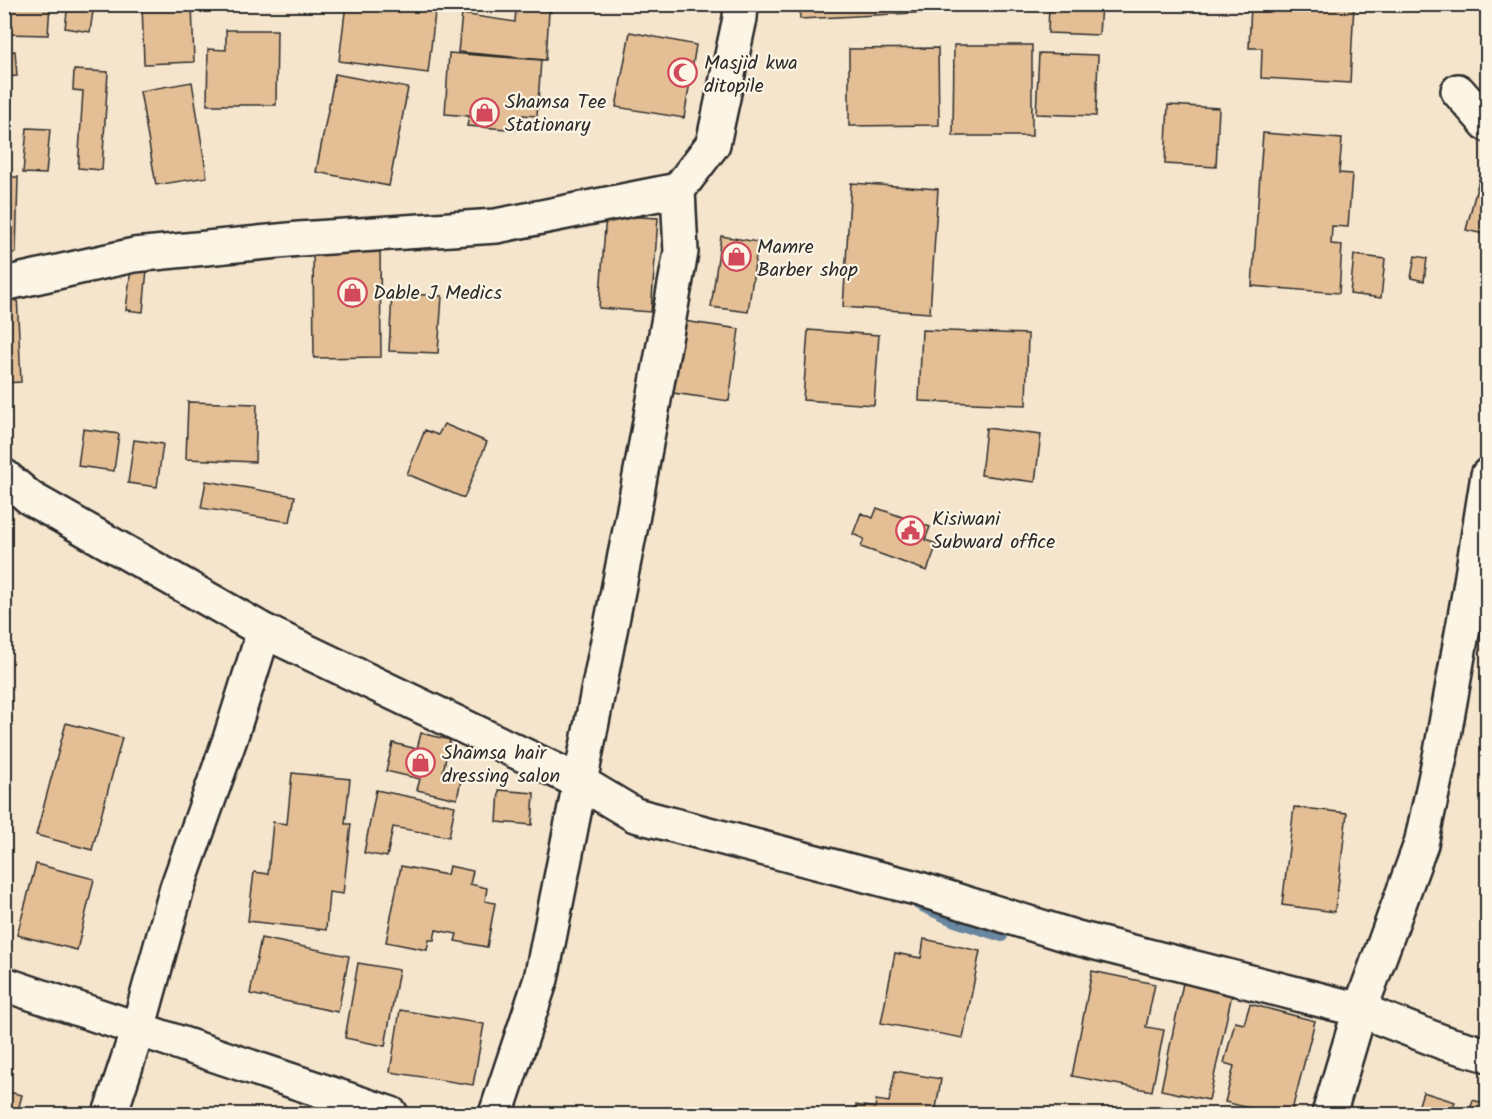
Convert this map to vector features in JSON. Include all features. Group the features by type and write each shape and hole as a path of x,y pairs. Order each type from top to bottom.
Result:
{"street":[{"path":"500,1112 541,979 632,520 681,252 678,190 713,144 741,4"},
{"path":"1458,91 1488,125"},
{"path":"4,284 134,255 299,239 496,226 678,190"},
{"path":"1329,1114 1360,1010 1421,844 1449,705 1488,475"},
{"path":"4,476 30,498 264,632 580,782 635,815 916,888 1077,938 1360,1010 1445,1043 1488,1055"},
{"path":"110,1114 138,1029 177,888 230,740 264,632"},
{"path":"4,984 391,1114"}],"building":[{"path":"4,4 50,4 48,35 4,34"},
{"path":"68,4 94,4 90,32 65,28"},
{"path":"142,4 192,4 194,62 144,64"},
{"path":"346,4 436,4 428,73 339,61"},
{"path":"522,4 552,4 551,12 549,11 546,60 458,52 462,14 515,22 516,7 522,7"},
{"path":"800,4 932,4 932,12 800,19"},
{"path":"1049,4 1101,4 1099,35 1048,33"},
{"path":"1251,4 1354,4 1350,83 1261,78 1262,48 1249,48"},
{"path":"226,30 277,30 276,105 207,105 208,49 226,50"},
{"path":"630,32 696,45 684,118 616,107"},
{"path":"954,45 1032,45 1032,136 953,136"},
{"path":"938,48 939,125 849,126 849,49"},
{"path":"15,51 17,76 4,77 4,52"},
{"path":"449,53 541,60 537,116 522,115 521,130 467,126 469,116 445,114"},
{"path":"1039,53 1098,55 1096,116 1036,114"},
{"path":"74,70 108,72 102,170 78,168 83,91 73,90"},
{"path":"335,74 408,88 389,186 316,172"},
{"path":"192,82 207,177 156,185 140,91"},
{"path":"1168,105 1219,108 1216,167 1165,164"},
{"path":"27,128 50,129 46,174 23,173"},
{"path":"1263,133 1342,139 1339,173 1352,174 1348,227 1332,226 1331,244 1342,245 1339,293 1252,286"},
{"path":"1480,176 1488,178 1488,235 1466,230"},
{"path":"4,177 18,177 16,253 4,253"},
{"path":"851,183 938,189 930,313 843,307"},
{"path":"606,215 658,218 651,312 599,308"},
{"path":"721,236 758,242 748,312 711,307"},
{"path":"313,248 380,248 381,357 314,358"},
{"path":"1354,255 1385,259 1381,298 1350,294"},
{"path":"1415,256 1427,258 1424,281 1411,278"},
{"path":"131,268 147,269 143,312 126,310"},
{"path":"392,293 442,296 438,353 389,351"},
{"path":"17,294 21,382 4,383 4,295"},
{"path":"683,321 739,329 729,401 673,393"},
{"path":"808,330 879,335 874,405 803,400"},
{"path":"922,330 1028,334 1026,405 919,401"},
{"path":"188,402 257,404 255,462 186,459"},
{"path":"444,424 487,442 464,498 407,474 425,430 438,435"},
{"path":"986,428 1041,435 1035,482 981,475"},
{"path":"83,429 119,434 114,471 78,466"},
{"path":"134,440 163,444 157,487 128,483"},
{"path":"206,481 295,496 290,522 201,508"},
{"path":"877,508 930,527 925,540 937,544 927,571 861,547 864,539 853,534 861,513 873,518"},
{"path":"66,723 122,738 92,850 36,835"},
{"path":"421,733 450,740 443,771 462,775 457,799 417,790 420,779 386,771 393,743 417,749"},
{"path":"292,773 350,779 345,824 351,824 343,894 329,892 326,930 248,921 254,872 268,874 273,822 287,824"},
{"path":"376,790 455,806 449,837 393,827 387,857 364,853"},
{"path":"499,790 534,793 532,825 497,822"},
{"path":"1294,807 1347,813 1335,912 1282,905"},
{"path":"36,864 94,879 77,950 17,935"},
{"path":"401,866 447,875 449,866 473,871 470,884 487,888 485,901 495,903 487,947 455,941 457,934 436,930 434,940 429,940 427,950 386,942"},
{"path":"261,938 349,956 338,1012 250,994"},
{"path":"924,939 980,951 963,1038 881,1023 895,953 921,958"},
{"path":"358,963 399,970 385,1046 345,1038"},
{"path":"1092,971 1155,984 1146,1027 1164,1030 1152,1091 1072,1076"},
{"path":"1183,983 1232,994 1209,1100 1161,1090"},
{"path":"1250,1004 1315,1021 1291,1114 1273,1114 1225,1102 1234,1066 1224,1063 1235,1022 1244,1024"},
{"path":"400,1010 484,1024 473,1085 390,1072"},
{"path":"895,1071 941,1079 935,1114 854,1114 856,1105 875,1108 876,1100 889,1102"},
{"path":"4,1091 22,1095 17,1114 4,1114"},
{"path":"1423,1092 1455,1102 1451,1114 1416,1114"},
{"path":"1473,1100 1488,1105 1488,1114 1469,1114"}],"waterway":[{"path":"918,904 955,921 1002,936"}],"place":[{"name":"Masjid kwa ditopile","path":"683,73"},
{"name":"Shamsa Tee Stationary","path":"484,113"},
{"name":"Mamre Barber shop","path":"736,257"},
{"name":"Dable J Medics","path":"352,292"},
{"name":"Kisiwani Subward office","path":"911,530"},
{"name":"Shamsa hair dressing salon","path":"421,763"}]}
